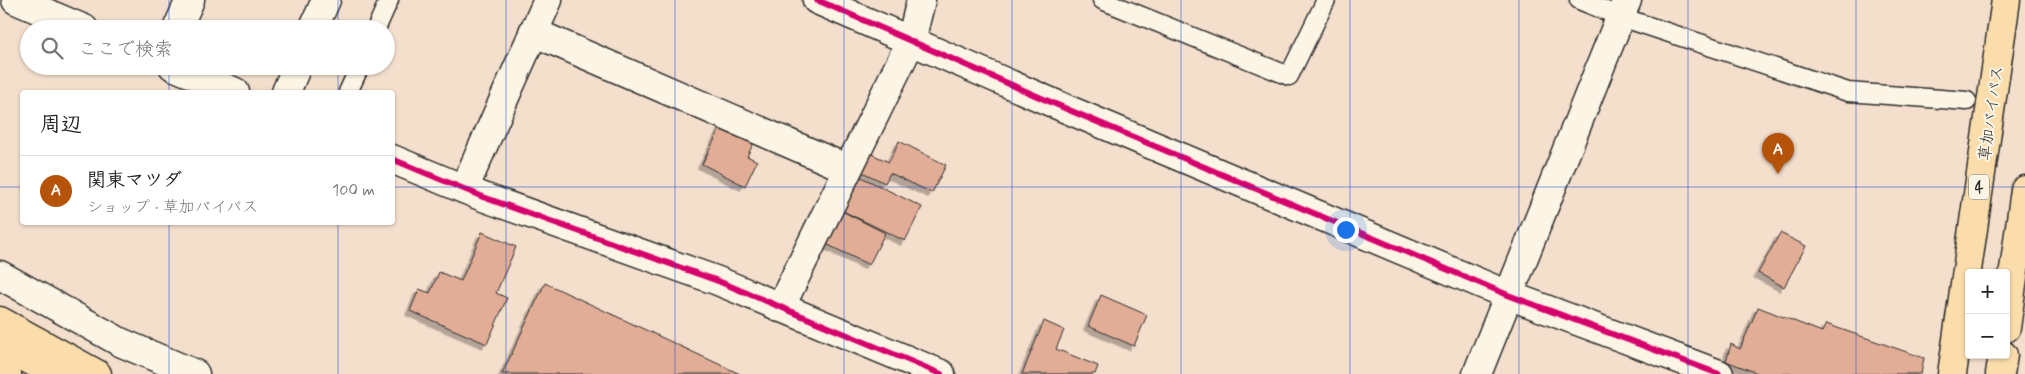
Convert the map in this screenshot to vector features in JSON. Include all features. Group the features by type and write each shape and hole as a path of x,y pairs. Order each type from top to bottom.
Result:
{"highway":[{"name":"草加バイパス","path":"1952,374 2006,0"},
{"path":"2008,314 2025,190"},
{"path":"0,321 96,373"},
{"path":"0,344 56,374"},
{"path":"2000,374 2002,359"},
{"path":"0,370 7,374"}],"street":[{"path":"16,0 63,20"},
{"path":"181,20 190,0"},
{"path":"317,20 326,0"},
{"path":"464,189 548,0"},
{"path":"817,0 1508,295 1719,374"},
{"path":"780,308 911,41 921,0"},
{"path":"1477,374 1624,8"},
{"path":"534,32 848,169"},
{"path":"194,75 230,90"},
{"path":"287,90 293,75"},
{"path":"395,160 464,189 718,281 908,367 941,374"},
{"path":"0,275 120,342 195,374"}],"lane":[{"path":"380,20 389,0"},
{"path":"1102,0 1289,76 1326,0"},
{"path":"1578,0 1624,8 1848,92 1967,101"},
{"path":"349,90 356,75"}],"building":[{"path":"723,123 756,139 747,156 757,161 745,186 702,164"},
{"path":"899,141 946,165 932,193 890,173 885,183 858,170 867,152 889,162"},
{"path":"859,176 922,207 905,241 843,211"},
{"path":"834,207 885,233 869,265 818,240"},
{"path":"482,232 516,247 496,293 507,298 487,344 410,311 419,289 430,293 439,272 461,281"},
{"path":"1780,233 1806,246 1784,287 1758,273"},
{"path":"545,283 740,374 502,374"},
{"path":"1101,295 1147,315 1134,346 1088,326"},
{"path":"1758,307 1822,332 1826,324 1924,358 1921,374 1760,374 1726,361 1731,344 1740,349"},
{"path":"1044,321 1064,330 1056,349 1098,366 1095,374 1022,374"}],"cycle path":[{"path":"817,0 1069,110 1508,295 1719,374"},
{"path":"395,160 483,197 718,281 941,374"}],"place":[{"name":"関東マツダ","path":"1778,174"}]}
